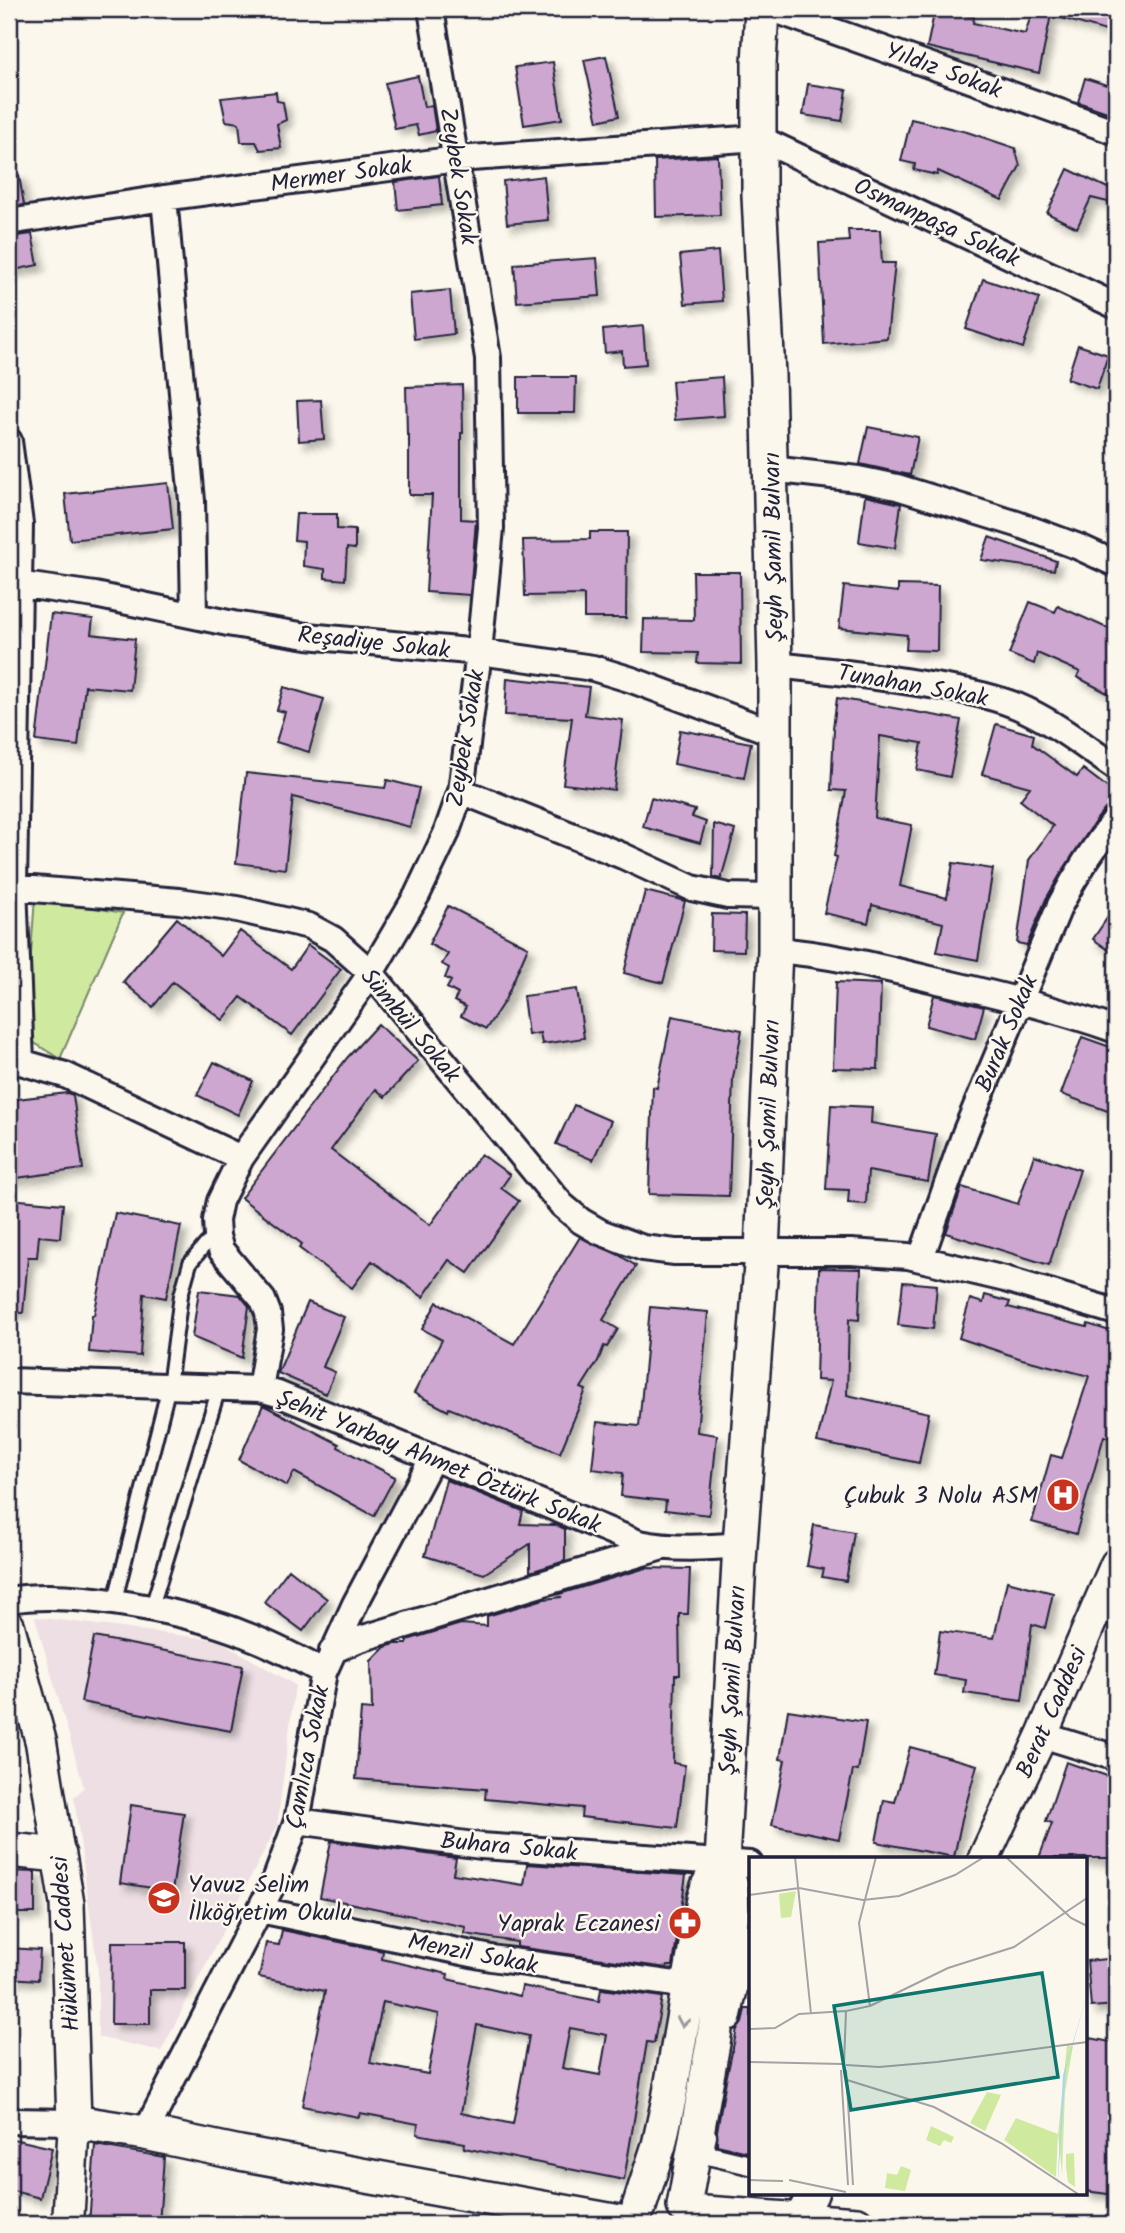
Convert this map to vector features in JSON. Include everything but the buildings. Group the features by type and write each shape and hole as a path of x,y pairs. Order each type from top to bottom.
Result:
{"main road":[{"name":"Şeyh Şamil Bulvarı","path":"630,2218 659,2145 704,1899 708,1886 736,1863 740,1545 762,1252 775,950 775,665 771,469 760,254 762,9"},
{"path":"9,1850 59,1855"},
{"name":"Hükümet Caddesi","path":"59,1855 67,1904 74,2122"},
{"path":"692,2214 732,1914 731,1885 736,1863"},
{"path":"74,2122 145,2133 254,2156 630,2218 661,2200 692,2214 806,2206 857,2224"}],"street":[{"name":"Zeybek Sokak","path":"217,1236 216,1220 220,1201 241,1158 371,973 417,895 446,834 461,791 479,652 491,528 490,384 457,159 431,9"},
{"name":"Yıldız Sokak","path":"772,9 1116,132"},
{"name":"Mermer Sokak","path":"9,222 164,198 457,159 759,138"},
{"name":"Osmanpaşa Sokak","path":"759,138 1116,306"},
{"path":"164,198 192,501 194,615"},
{"path":"9,441 20,524 14,584 11,886 15,1062 65,1074 241,1158"},
{"path":"771,469 858,478 897,487 1017,524 1116,564"},
{"name":"Reşadiye Sokak","path":"14,584 95,594 307,636 479,652 593,668 774,733"},
{"name":"Tunahan Sokak","path":"775,665 904,681 962,690 997,699 1057,727 1116,768"},
{"path":"461,791 623,856 692,888 728,896 775,897"},
{"name":"Burak Sokak","path":"921,1258 965,1133 1074,878 1116,819"},
{"name":"Sümbül Sokak","path":"11,886 179,901 272,916 309,926 333,939 371,973 562,1205 581,1221 621,1241 643,1248 675,1252 851,1252 921,1258 994,1276 1116,1312"},
{"path":"775,950 842,958 1020,1000 1116,1030"},
{"path":"217,1236 225,1256 263,1300 268,1313 270,1329 260,1389"},
{"name":"Şehit Yarbay Ahmet Öztürk Sokak","path":"9,1381 260,1389 433,1457 624,1538 661,1548 692,1549 740,1545"},
{"name":"Çamlıca Sokak","path":"145,2133 276,1878 297,1821 328,1662 433,1457"},
{"path":"9,1600 30,1596 114,1604 183,1616 328,1662 357,1640 661,1548"},
{"name":"Berat Caddesi","path":"984,1857 1042,1735 1116,1564"},
{"name":"Hükümet Caddesi","path":"9,1626 41,1742 59,1855"},
{"path":"1042,1735 1116,1758"},
{"name":"Buhara Sokak","path":"297,1821 481,1846 736,1863"},
{"name":"Menzil Sokak","path":"260,1910 503,1960 689,1986"},
{"path":"749,1943 705,2146 708,2155 749,2165"},
{"path":"9,2121 74,2122"},
{"name":"Hükümet Caddesi","path":"68,2224 74,2122"}],"lane":[{"path":"114,1604 169,1386 181,1295 190,1263 206,1244 217,1236"},
{"path":"151,1610 219,1388"}],"shaded area":[{"name":"Yavuz Selim İlköğretim Okulu","path":"35,1617 218,1640 295,1685 277,1826 161,2051 98,2037 98,1971 74,1797 84,1788"}],"green space":[{"path":"35,897 123,913 60,1059 25,1037"}],"place":[{"name":"Çubuk 3 Nolu ASM","path":"1063,1495"},
{"name":"Yavuz Selim İlköğretim Okulu","path":"164,1898"},
{"name":"Yaprak Eczanesi","path":"685,1923"}]}
